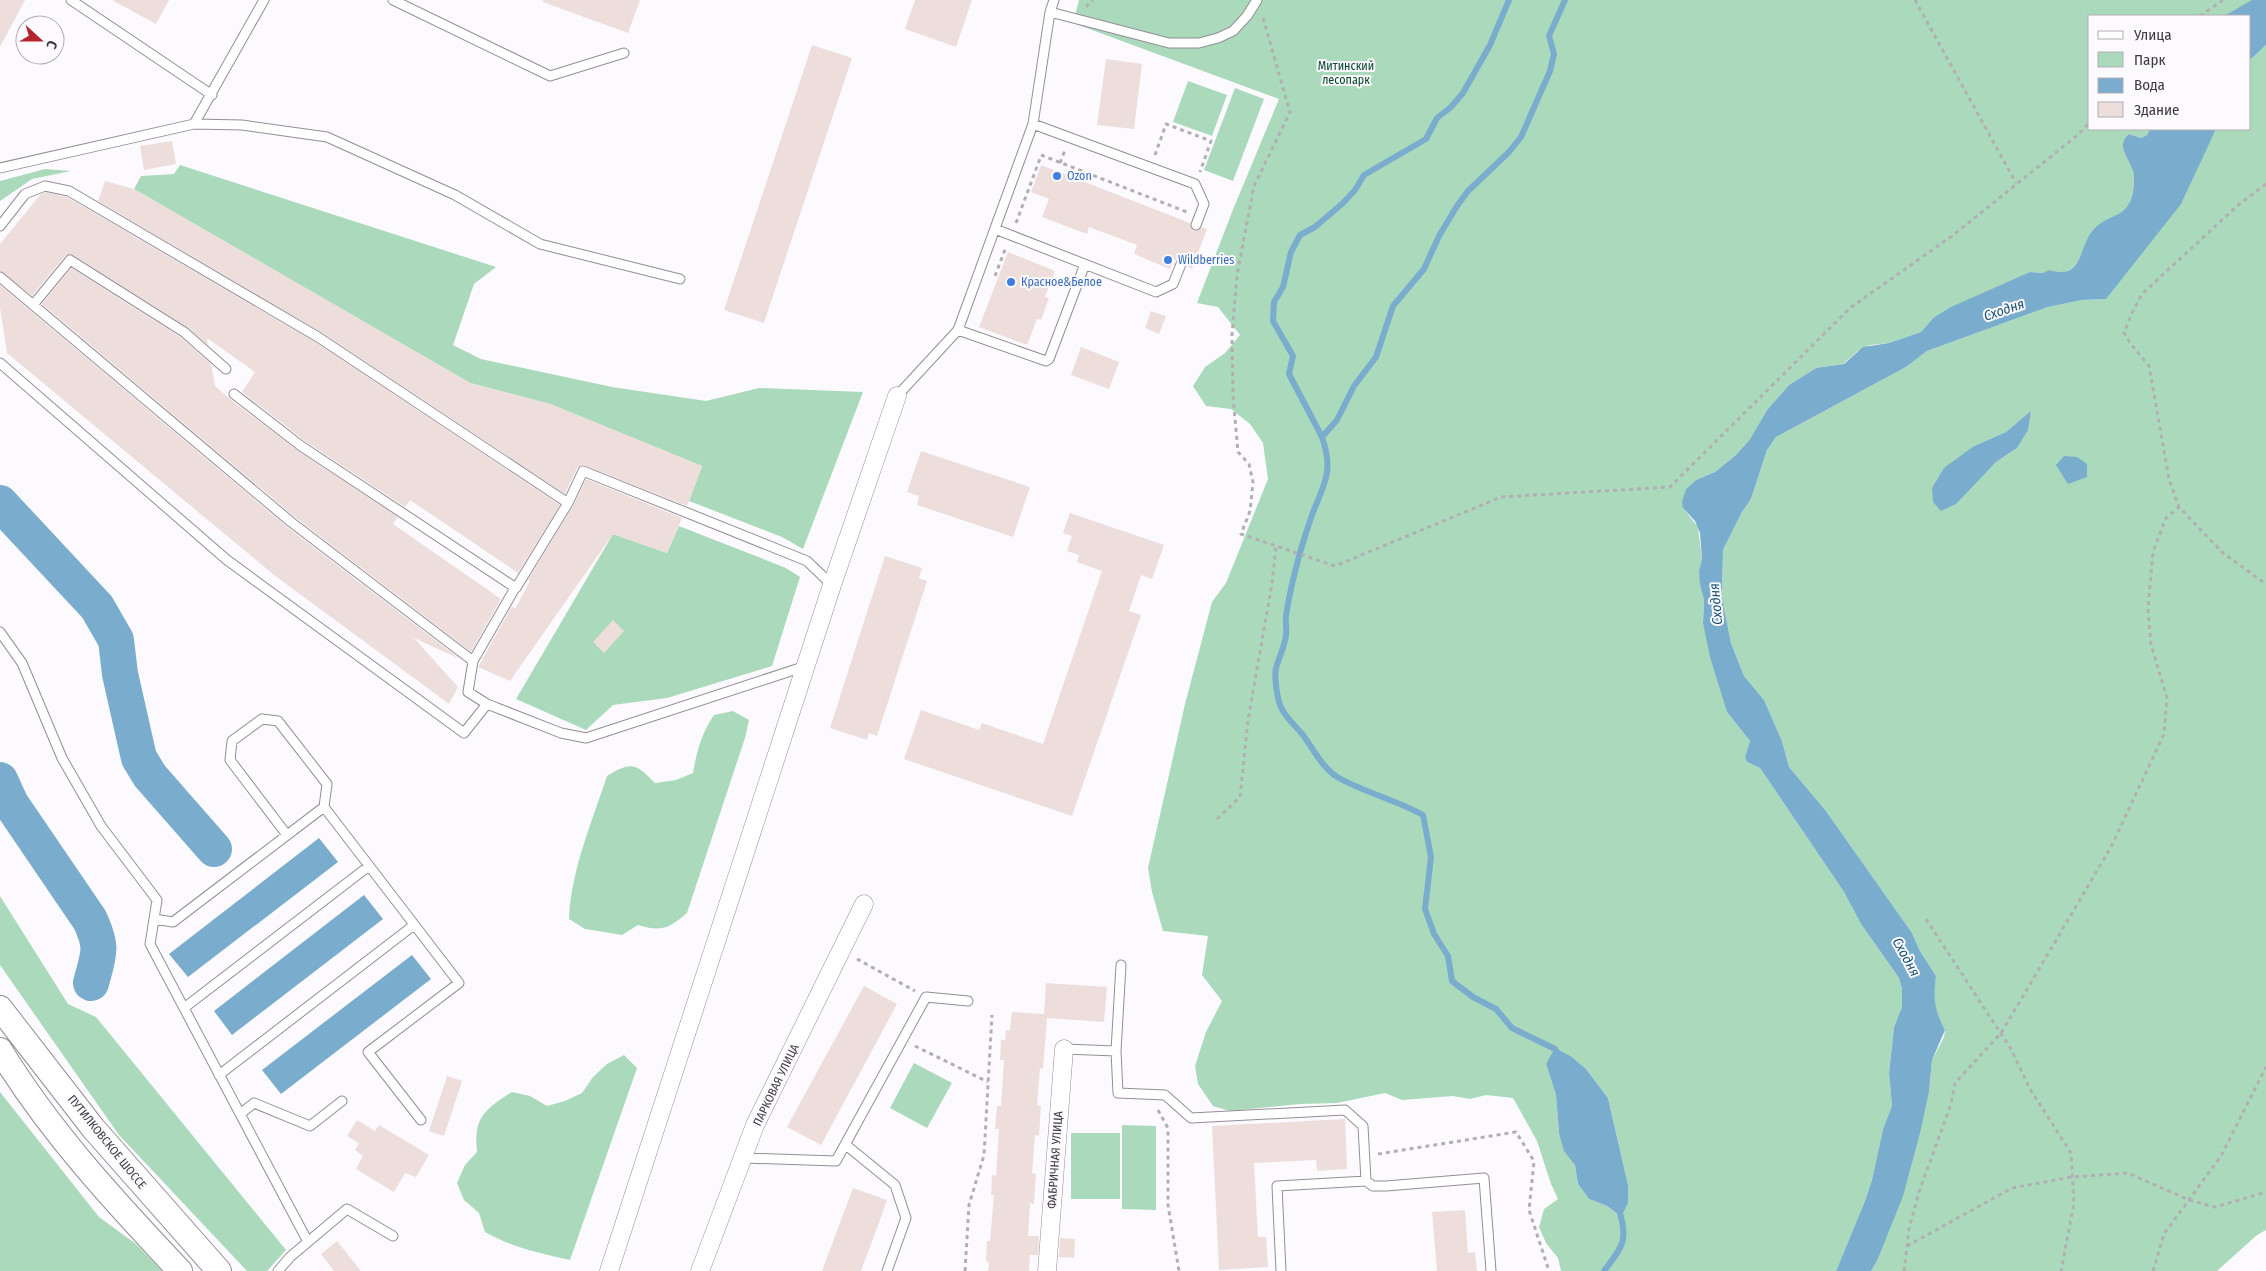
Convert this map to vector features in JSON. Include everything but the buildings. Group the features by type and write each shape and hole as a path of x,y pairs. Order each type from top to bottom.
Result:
{"main road":[{"name":"ПУТИЛКОВСКОЕ ШОССЕ","path":"0,1008 93,1128 219,1271"},
{"path":"0,1050 18,1079 69,1147 123,1210 180,1271"}],"street":[{"path":"609,1271 832,585 898,396"},
{"name":"ПАРКОВАЯ УЛИЦА","path":"700,1271 755,1125 864,904"},
{"name":"ФАБРИЧНАЯ УЛИЦА","path":"1047,1271 1064,1049"}],"lane":[{"path":"71,0 212,95"},
{"path":"194,124 264,0"},
{"path":"393,0 550,76 624,54"},
{"path":"898,396 958,330 1033,124 1050,12 1054,0"},
{"path":"1050,12 1169,43 1199,43 1218,38 1233,31 1258,4"},
{"path":"0,168 194,124 242,125 327,137 455,195 540,244 680,280"},
{"path":"1033,124 1195,184 1204,204 1198,221"},
{"path":"0,226 25,194 45,186 69,191 318,337 568,503"},
{"path":"995,230 1156,292 1173,284 1181,264"},
{"path":"34,305 70,260 184,332 226,369"},
{"path":"958,330 1046,362 1049,359 1085,264"},
{"path":"0,277 291,522 473,661"},
{"path":"0,363 227,560 464,733 487,704"},
{"path":"234,394 301,446 515,588"},
{"path":"807,666 586,738 561,733 487,704 468,692 473,661 515,588 568,503 583,471 807,561 832,585"},
{"path":"0,632 22,663 62,758 101,826 157,900 150,944 308,1242"},
{"path":"287,835 230,760 232,741 262,719 278,721 327,784 324,807 459,983 368,1052 421,1120"},
{"path":"154,919 173,922 324,807"},
{"path":"184,1008 369,866"},
{"path":"219,1075 414,925"},
{"path":"1121,964 1116,1052 1118,1093 1165,1095 1191,1118 1345,1110 1363,1126 1366,1181"},
{"path":"743,1158 836,1161 926,997 968,1001"},
{"path":"1064,1049 1116,1052"},
{"path":"240,1114 254,1104 310,1126 342,1101"},
{"path":"846,1145 895,1185 906,1218 887,1271"},
{"path":"1281,1271 1276,1186 1366,1181 1373,1186 1386,1186 1484,1178 1491,1271"},
{"path":"278,1271 308,1242 347,1209 393,1236"}],"path":[{"path":"1915,0 2016,183"},
{"path":"2201,15 2223,0"},
{"path":"1258,4 1290,112 1254,186 1237,275 1232,335 1233,396 1238,452 1249,464 1253,482 1250,511 1241,534 1335,566 1501,497 1670,487 1850,308 1952,236 2079,134 2088,124"},
{"path":"1150,168 1166,124 1211,141 1195,184"},
{"path":"1024,149 1198,221"},
{"path":"2266,184 2237,206 2142,294 2130,315 2124,333 2130,344 2149,366 2169,479 2179,507 2223,553 2266,584"},
{"path":"1904,1271 1909,1229 1919,1192 1951,1104 1955,1083 2000,1033 2111,848 2164,734 2167,698 2151,645 2148,608 2153,552 2166,518 2179,507"},
{"path":"1217,819 1240,796 1248,720 1272,584 1276,546"},
{"path":"1926,919 2000,1033 2030,1089 2071,1153 2074,1203 2060,1271"},
{"path":"841,951 926,997"},
{"path":"965,1271 969,1205 984,1155 992,1015"},
{"path":"903,1040 988,1082"},
{"path":"2153,1271 2164,1234 2221,1156 2266,1068"},
{"path":"1150,1094 1168,1128 1168,1205 1179,1271"},
{"path":"1907,1246 2012,1188 2072,1177 2128,1173 2189,1200 2215,1207 2266,1192"}],"green space":[{"name":"Митинский лесопарк","path":"1079,0 2254,0 2226,15 2088,15 2088,130 2150,130 2147,135 2141,138 2129,134 2125,138 2123,146 2133,169 2134,178 2132,196 2125,211 2090,242 2074,267 2068,271 2060,273 2049,271 2043,273 2030,272 1933,318 1921,332 1889,343 1870,345 1858,351 1843,364 1816,368 1789,385 1767,410 1750,439 1736,455 1715,472 1696,480 1686,489 1683,508 1698,527 1702,559 1699,570 1704,600 1703,623 1727,712 1750,741 1745,757 1747,762 1760,768 1844,892 1861,924 1899,978 1902,989 1902,1007 1894,1027 1889,1072 1892,1106 1883,1129 1872,1180 1865,1201 1836,1271 1561,1271 1558,1258 1546,1243 1539,1227 1544,1209 1558,1199 1537,1141 1513,1098 1486,1095 1470,1099 1453,1096 1402,1100 1385,1093 1337,1103 1300,1104 1230,1111 1213,1106 1198,1084 1195,1066 1206,1032 1222,1001 1202,975 1208,936 1163,931 1152,892 1148,868 1185,704 1212,602 1226,583 1268,479 1263,443 1250,424 1231,409 1206,406 1193,386 1205,367 1225,353 1240,335 1218,307 1197,303 1279,99 1073,23","holes":["1572,1057 1586,1069 1608,1098 1628,1185 1628,1203 1620,1217 1607,1206 1589,1199 1578,1184 1575,1165 1559,1133 1556,1095 1546,1064"]},
{"path":"2266,45 2266,1230 2257,1235 2217,1271 1871,1271 1877,1261 1922,1120 1929,1092 1932,1060 1944,1037 1945,1030 1934,1010 1933,997 1936,976 1920,951 1912,933 1826,811 1789,767 1782,741 1764,700 1744,676 1731,643 1722,598 1723,550 1742,512 1751,499 1767,450 1776,437 1906,367 1927,351 2048,307 2082,300 2106,299 2200,161 2216,130 2251,130 2251,59","holes":["2031,412 2017,448 1996,462 1980,478 1974,446 2006,432"]},
{"path":"1188,81 1227,95 1212,136 1173,122"},
{"path":"1235,88 1264,99 1233,181 1204,170"},
{"path":"180,165 496,267 474,284 453,345 481,359 612,387 706,401 759,388 863,392 803,549 782,537 689,501 702,466 550,404 470,383 134,189 141,176 174,174"},
{"path":"45,169 71,171 32,179 0,201 0,181"},
{"path":"679,526 786,568 800,577 772,666 667,698 613,705 586,730 516,699 613,534 667,553"},
{"path":"733,711 749,720 745,738 687,913 675,923 664,928 638,925 622,935 585,929 569,919 578,864 607,776 628,766 633,766 643,771 655,783 676,780 693,773 700,743 714,715"},
{"path":"0,896 68,1004 96,1017 286,1250 267,1271 247,1271 119,1135 0,965"},
{"path":"624,1055 637,1068 570,1260 515,1246 485,1232 479,1213 464,1200 457,1183 465,1165 477,1152 476,1140 479,1123 488,1109 512,1092 530,1096 547,1106 565,1101 582,1093 593,1077 607,1064"},
{"path":"914,1063 952,1083 927,1128 890,1108"},
{"path":"0,1092 99,1217 136,1244 162,1271 0,1271"},
{"path":"1122,1125 1156,1126 1156,1210 1122,1209"},
{"path":"1071,1133 1120,1133 1120,1199 1071,1199"}],"water":[{"path":"2252,0 2266,0 2266,45 2251,59 2251,15 2226,15"},
{"name":"Сходня","path":"2150,130 2216,130 2181,204 2106,299 2082,300 2048,307 1927,351 1906,367 1776,437 1767,450 1751,499 1742,512 1723,550 1722,598 1731,643 1744,676 1764,700 1782,741 1789,767 1826,811 1912,933 1920,951 1936,976 1935,1004 1945,1030 1932,1060 1929,1092 1903,1196 1877,1261 1871,1271 1836,1271 1865,1201 1872,1180 1883,1129 1892,1106 1889,1073 1894,1027 1902,1007 1902,989 1899,978 1861,924 1844,892 1760,768 1747,762 1745,757 1750,741 1727,712 1710,657 1703,623 1704,600 1699,570 1702,559 1700,533 1695,521 1683,508 1682,502 1686,489 1696,480 1715,472 1736,455 1750,439 1767,410 1789,385 1816,368 1844,364 1863,347 1889,343 1921,332 1933,318 1951,307 2030,272 2043,273 2049,270 2069,271 2079,260 2094,229 2127,207 2131,200 2134,176 2124,151 2123,142 2129,134 2141,138 2147,135"},
{"path":"2031,411 2028,430 2017,448 1996,462 1956,504 1941,511 1933,502 1932,488 1944,468 1974,446 2006,432"},
{"path":"2064,456 2077,457 2087,464 2087,477 2068,484 2056,465"},
{"path":"319,838 338,862 188,977 169,954"},
{"path":"364,895 383,919 232,1035 214,1011"},
{"path":"412,955 431,979 281,1094 262,1070"},
{"path":"1555,1048 1572,1057 1586,1069 1608,1098 1628,1185 1628,1203 1621,1217 1607,1206 1589,1199 1578,1184 1575,1165 1564,1151 1559,1133 1556,1095 1546,1064"}],"waterway":[{"path":"1322,437 1289,374 1293,356 1273,321 1274,302 1283,287 1291,252 1300,235 1315,227 1343,203 1355,190 1364,175 1426,139 1437,118 1451,107 1463,93 1490,45 1509,0"},
{"path":"1558,1054 1555,1049 1512,1028 1496,1009 1473,997 1452,981 1448,956 1434,934 1425,909 1431,857 1423,815 1349,783 1328,770 1282,710 1275,676 1285,639 1286,616 1296,569 1327,473 1326,451 1322,437 1337,420 1354,386 1376,357 1393,306 1424,269 1439,236 1457,206 1468,191 1509,152 1521,137 1550,71 1554,54 1549,36 1565,0"},
{"path":"0,503 97,607 116,640 120,674 139,758 150,776 214,849"},
{"path":"0,780 11,804 90,920 98,944 96,964 91,983"},
{"path":"1604,1271 1622,1243 1623,1229 1619,1210"}],"place":[{"name":"Ozon","path":"1057,176"},
{"name":"Wildberries","path":"1168,260"},
{"name":"Красное&Белое","path":"1011,282"}]}
